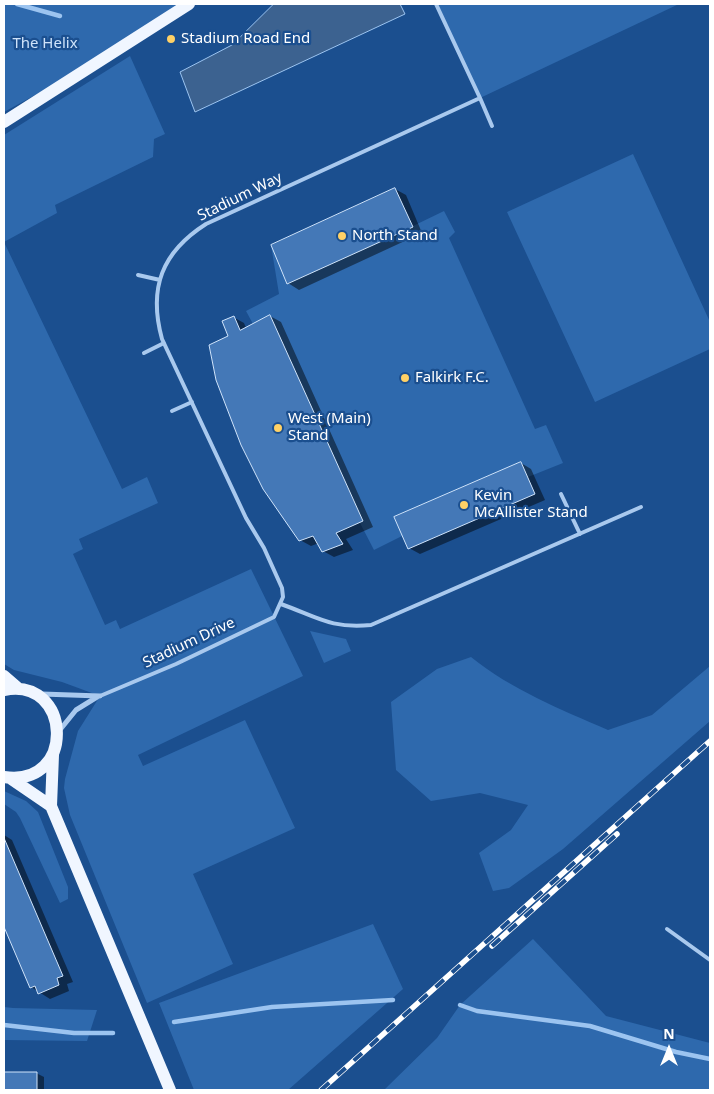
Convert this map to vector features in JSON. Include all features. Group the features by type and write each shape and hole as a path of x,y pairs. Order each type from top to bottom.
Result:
{"main road":[{"path":"4,122 189,4"},
{"path":"4,676 19,689"},
{"path":"4,690 19,689 34,694 51,710 58,732 53,755 52,806 170,1090"},
{"path":"7,778 23,778 35,773 53,755"},
{"path":"7,778 52,806"}],"street":[{"name":"Stadium Drive","path":"34,694 100,696"},
{"name":"Stadium Drive","path":"58,732 76,710 100,696"}],"lane":[{"path":"436,4 492,126"},
{"name":"Stadium Way","path":"281,604 283,597 282,588 264,548 242,510 164,343 157,311 160,280 171,253 183,241 206,224 480,98"},
{"path":"138,275 160,280"},
{"path":"144,353 164,343"},
{"path":"172,411 192,402"},
{"path":"561,494 580,534"},
{"path":"281,604 334,624 349,627 371,624 641,507"},
{"name":"Stadium Drive","path":"100,696 176,664 274,617 281,604"},
{"path":"667,929 710,960"}],"green space":[{"name":"The Helix","path":"4,4 180,4 125,46 4,112"},
{"path":"438,4 679,4 480,98"},
{"path":"130,56 165,134 154,139 153,157 55,205 57,213 4,242 4,135"},
{"path":"633,154 710,322 710,349 595,402 507,212"},
{"path":"395,188 413,226 444,211 455,232 449,238 535,429 546,425 563,463 528,477 535,494 408,549 402,536 374,550 360,523 337,533 343,544 322,552 313,536 299,541 268,496 232,423 215,372 209,345 228,336 222,321 234,316 240,330 253,324 246,311 279,294 271,245"},
{"path":"4,242 122,489 147,477 158,503 79,539 83,549 73,554 105,625 116,620 120,629 251,569 303,676 138,755 143,766 245,720 295,828 193,874 233,964 147,1003 70,815 64,788 78,731 100,696 62,682 14,670 4,664"},
{"path":"310,631 346,639 351,651 324,663"},
{"path":"471,657 520,689 608,730 652,715 710,666 710,721 563,849 509,888 493,891 479,853 511,830 528,805 480,793 431,801 396,770 391,702 437,669"},
{"path":"4,791 26,801 38,812 68,887 68,899 60,903 20,818 16,812 4,804"},
{"path":"373,924 403,989 288,1090 194,1090 159,1003"},
{"path":"533,939 606,1016 710,1043 710,1090 384,1090 437,1038 460,1005"},
{"path":"4,1007 97,1010 87,1041 4,1040"}],"shaded area":[{"path":"274,4 400,4 405,14 195,112 180,72 232,45"}],"building":[{"name":"North Stand","path":"395,188 413,227 287,284 271,245"},
{"name":"West (Main) Stand","path":"270,315 363,521 336,533 343,544 322,552 313,536 299,541 263,489 241,445 216,380 209,345 228,336 222,321 234,316 240,330"},
{"name":"Kevin McAllister Stand","path":"521,462 535,494 408,549 394,517"},
{"path":"4,838 63,976 57,978 59,985 38,994 35,986 30,988 4,927"},
{"path":"4,1072 37,1072 37,1090 4,1090"}],"waterway":[{"path":"17,4 60,16"},
{"path":"174,1022 272,1007 393,1000"},
{"path":"460,1005 477,1011 590,1026 676,1052 710,1059"},
{"path":"4,1025 74,1033 113,1033"}],"railway":[{"path":"321,1090 710,741"},
{"path":"492,946 617,834"}],"place":[{"name":"Stadium Road End","path":"171,39"},
{"name":"North Stand","path":"342,236"},
{"name":"Falkirk F.C.","path":"405,378"},
{"name":"West (Main) Stand","path":"278,428"},
{"name":"Kevin McAllister Stand","path":"464,505"}]}
